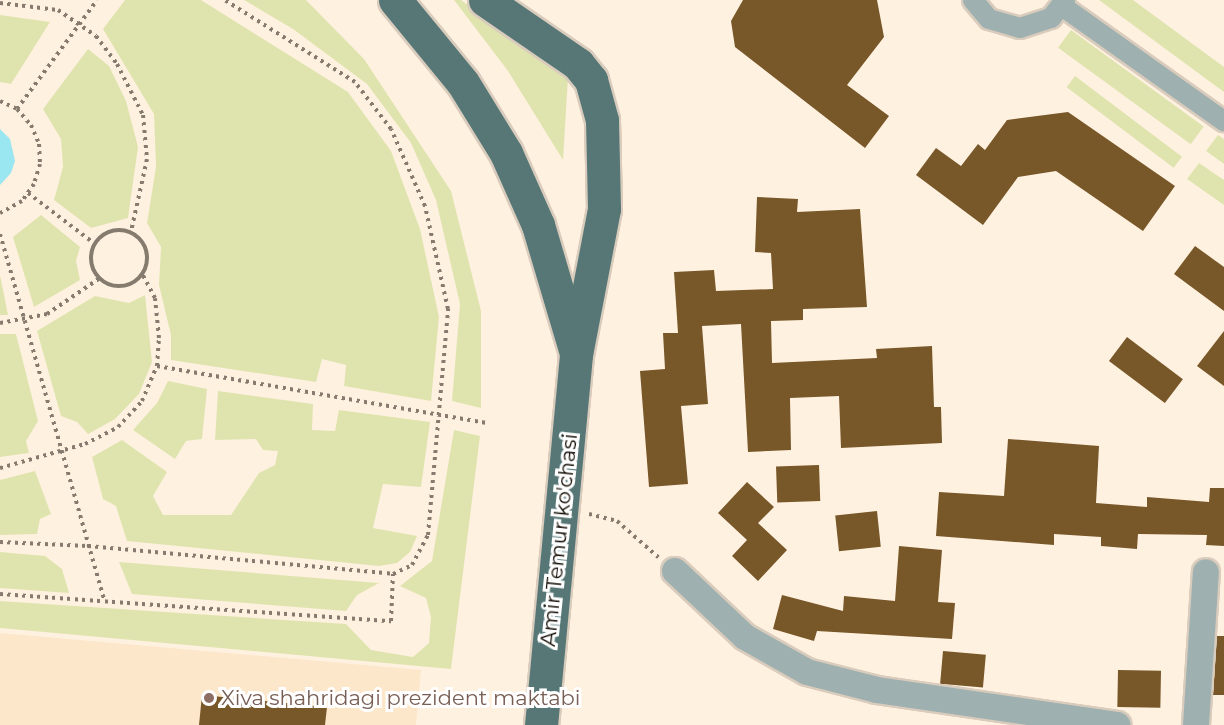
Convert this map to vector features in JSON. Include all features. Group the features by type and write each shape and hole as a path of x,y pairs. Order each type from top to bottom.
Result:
{"main road":[{"name":"Amir Temur ko'chasi","path":"395,0 463,83 506,153 538,225 576,355"},
{"name":"Amir Temur ko'chasi","path":"485,0 578,64 598,98 604,209 576,355 541,725"}],"street":[{"path":"973,0 989,19 1020,28 1036,26 1063,3 1224,121"},
{"path":"675,571 745,637 807,672 877,690 1118,725"},
{"path":"1196,725 1206,572"}],"path":[{"path":"17,110 98,0"},
{"path":"0,543 88,546 393,574 412,565 428,535 442,415 448,309 425,206 391,129 355,82 225,0"},
{"path":"0,3 58,10 81,23 117,64 143,115 147,159 131,232"},
{"path":"0,101 17,110 31,125 39,144 40,164 28,193 0,213"},
{"path":"28,193 95,244"},
{"path":"131,232 145,247 147,256 142,274 127,285 108,284 100,278 92,262 95,244 107,233 131,232"},
{"path":"0,234 104,600"},
{"path":"0,468 62,453 118,427 142,401 157,366 155,298 142,274"},
{"path":"0,323 47,314 100,278"},
{"path":"157,366 488,423"},
{"path":"589,514 617,521 675,571"},
{"path":"0,594 390,621 393,574"}],"shaded area":[{"name":"Xiva shahridagi prezident maktabi","path":"0,633 421,670 416,725 0,725"}],"green space":[{"path":"125,0 201,0 348,92 391,151 420,229 439,317 431,401 344,386 346,365 322,359 316,382 171,360 171,335 159,285 161,247 147,223 156,167 154,114 103,29"},
{"path":"244,0 306,0 364,59 451,191 481,311 481,408 452,401 460,304 436,200 411,143 367,84 293,29"},
{"path":"454,0 461,0 568,78 563,160 508,71"},
{"path":"1099,0 1133,0 1224,67 1224,92"},
{"path":"0,15 50,22 11,84 0,82"},
{"path":"1071,30 1204,126 1191,144 1058,48"},
{"path":"88,49 109,66 126,101 138,147 128,218 91,228 54,200 63,167 61,139 43,109"},
{"path":"1075,76 1182,157 1174,168 1067,87"},
{"path":"1218,135 1224,139 1224,164 1206,151"},
{"path":"1199,163 1224,180 1224,205 1187,179"},
{"path":"41,215 80,247 76,261 80,280 34,307 13,237"},
{"path":"0,275 8,315 0,315"},
{"path":"145,295 152,362 139,394 115,419 88,434 77,422 61,416 37,331 95,296 129,303"},
{"path":"0,334 16,334 38,421 26,441 29,453 0,457"},
{"path":"168,381 207,389 202,439 186,441 175,459 133,430 157,403"},
{"path":"218,391 313,404 312,430 335,431 339,410 430,422 421,487 383,484 373,528 417,536 410,552 397,563 379,566 127,541 116,506 103,499 92,457 122,440 167,472 153,496 163,515 231,515 259,473 275,465 278,451 263,450 256,439 215,440"},
{"path":"454,430 480,436 451,669 0,628 0,601 346,624 371,650 413,657 429,643 431,617 426,598 400,586 432,561"},
{"path":"35,471 51,514 40,519 37,534 0,535 0,480"},
{"path":"0,552 45,556 62,569 69,593 0,588"},
{"path":"119,562 379,583 357,595 346,611 132,594"}],"water":[{"path":"0,129 10,139 15,161 11,173 0,185"}],"building":[{"path":"743,0 877,0 884,37 847,85 889,116 865,148 735,47 731,21"},
{"path":"1068,112 1175,186 1143,231 1056,171 1018,177 983,225 916,175 936,148 961,166 978,144 985,150 1007,120"},
{"path":"757,197 798,199 797,212 860,209 867,307 803,309 803,320 771,321 772,363 877,358 876,349 932,346 934,407 941,407 942,443 841,448 839,396 790,398 791,450 748,452 741,324 702,326 708,404 681,406 688,484 649,487 640,371 665,369 663,333 678,333 674,272 714,270 716,291 773,289 771,253 755,252"},
{"path":"1195,246 1224,267 1224,311 1174,274"},
{"path":"1224,331 1224,386 1197,366"},
{"path":"1127,337 1183,379 1165,403 1109,361"},
{"path":"1008,439 1099,446 1096,503 1147,507 1147,497 1209,502 1210,488 1224,488 1224,546 1206,545 1207,535 1138,534 1137,549 1101,546 1101,537 1054,534 1054,545 936,536 939,492 1004,496"},
{"path":"819,465 820,501 777,502 776,467"},
{"path":"747,482 774,507 758,523 787,550 758,581 732,556 747,540 718,513"},
{"path":"877,511 881,547 839,551 835,515"},
{"path":"899,546 942,550 938,602 955,603 952,639 817,631 814,641 773,629 782,595 843,611 844,596 895,601"},
{"path":"1217,636 1224,636 1224,695 1213,695"},
{"path":"943,651 986,655 983,688 940,684"},
{"path":"1118,670 1161,671 1160,708 1117,707"},
{"path":"202,695 327,707 325,725 199,725"}],"place":[{"name":"Xiva shahridagi prezident maktabi","path":"209,698"}]}
